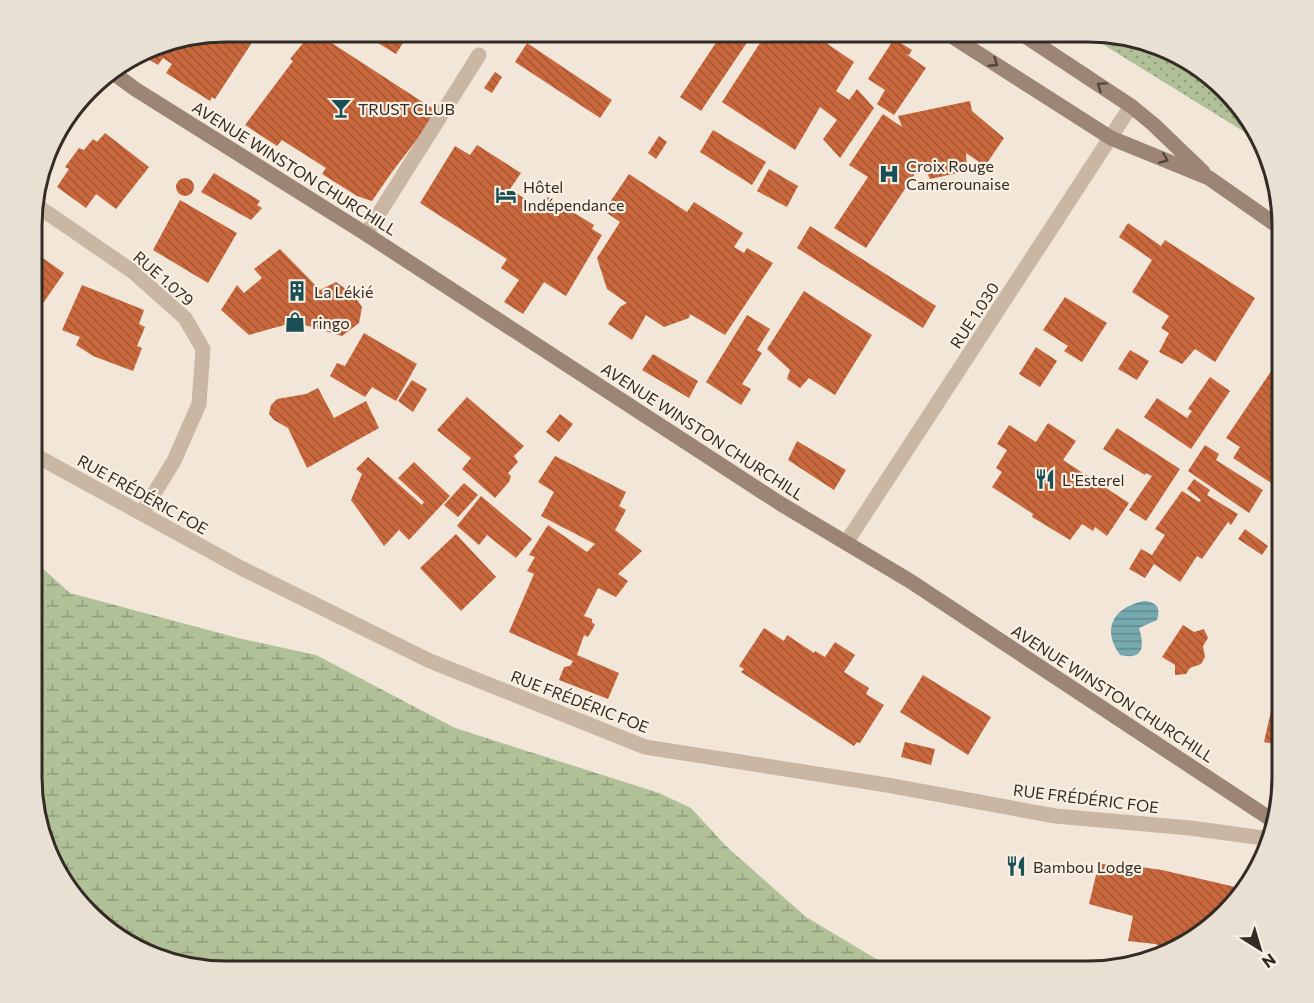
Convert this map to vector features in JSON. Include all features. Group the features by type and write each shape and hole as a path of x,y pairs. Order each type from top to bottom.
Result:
{"street":[{"path":"961,42 1111,138 1209,178"},
{"path":"1034,42 1131,106 1154,124 1209,178 1272,222"},
{"path":"366,234 479,55"},
{"name":"AVENUE WINSTON CHURCHILL","path":"119,77 366,234 781,504 910,581 1267,817"},
{"name":"RUE 1.030","path":"846,543 1131,106"},
{"name":"RUE 1.079","path":"43,210 132,272 185,318 203,349 199,404 174,461 142,513"},
{"name":"RUE FRÉDÉRIC FOE","path":"42,459 241,568 429,661 645,747 887,785 1055,816 1190,828 1262,838"}],"green space":[{"path":"1099,42 1159,56 1190,73 1226,105 1246,133"},
{"path":"42,568 70,593 238,638 316,655 455,728 659,793 691,808 726,846 806,917 878,960 214,961 178,955 155,947 114,923 80,889 56,848 48,825 42,789"}],"water":[{"path":"1144,601 1157,606 1157,620 1139,628 1142,647 1138,654 1120,655 1112,636 1111,628 1114,620 1125,608"}],"building":[{"path":"226,42 252,42 215,99 212,97 210,101 166,73 172,64 163,58 158,65 148,59 178,48"},
{"path":"304,42 330,42 438,112 372,201 357,196 322,174 326,168 282,140 277,146 245,125 293,61 290,59"},
{"path":"376,42 404,42 396,54"},
{"path":"716,42 747,42 701,111 680,97"},
{"path":"761,42 825,42 854,62 836,91 849,100 857,89 874,108 840,158 823,139 837,120 820,107 795,150 722,102"},
{"path":"892,42 899,42 912,50 909,55 906,54 926,68 894,115 877,104 885,90 868,79"},
{"path":"527,43 612,100 600,118 515,62"},
{"path":"495,72 502,77 492,93 484,88"},
{"name":"Croix Rouge Camerounaise","path":"970,101 972,111 1004,138 985,166 966,153 967,171 930,179 922,163 866,248 834,228 868,177 849,165 883,114 902,127 898,116"},
{"path":"713,130 766,162 752,185 700,152"},
{"path":"105,133 149,167 116,209 96,194 86,208 57,187 69,169 65,167 79,148 84,150 93,139 97,142"},
{"path":"659,136 667,142 656,159 648,153"},
{"path":"477,145 521,173 510,189 540,209 548,197 594,225 592,229 602,235 566,296 544,282 523,314 504,302 519,280 501,268 507,259 420,203 455,146 470,155"},
{"path":"769,169 798,186 787,207 757,191"},
{"path":"214,173 260,201 257,205 262,208 251,220 201,192"},
{"path":"629,174 687,212 694,202 743,233 734,247 744,253 747,248 773,263 725,335 690,314 689,318 664,327 646,315 632,340 608,324 620,307 627,303 607,289 597,258 620,222 604,211"},
{"path":"181,178 189,178 194,183 192,194 181,196 176,191 176,183"},
{"path":"180,200 237,233 208,283 153,250"},
{"path":"1128,223 1161,246 1165,240 1255,298 1215,362 1195,349 1182,364 1159,352 1169,333 1161,328 1169,316 1132,292 1152,260 1119,237"},
{"path":"810,226 936,306 923,328 797,248"},
{"name":"La Lékié","path":"280,249 320,290 336,282 354,295 362,307 359,323 342,336 295,322 249,335 221,310 237,285 244,293 262,278 254,269"},
{"path":"42,257 64,273 42,305"},
{"path":"82,285 144,310 139,324 145,327 137,346 142,348 133,371 93,356 76,345 80,337 62,330"},
{"path":"804,291 872,335 835,395 809,378 800,388 787,379 790,370 767,349"},
{"path":"1065,297 1107,323 1082,362 1064,351 1068,346 1043,330"},
{"path":"747,315 770,329 757,350 762,353 742,384 751,389 741,405 706,382"},
{"path":"364,333 417,364 396,401 372,387 365,397 330,376 337,363 345,366"},
{"path":"1036,347 1057,361 1040,387 1019,374"},
{"path":"1130,350 1149,361 1137,380 1118,369"},
{"path":"653,354 698,381 689,398 642,370"},
{"path":"1272,370 1272,483 1233,458 1240,447 1226,438"},
{"path":"1210,377 1230,391 1191,449 1144,417 1157,398 1187,418 1192,411 1188,409"},
{"path":"412,380 427,389 413,412 398,401"},
{"path":"318,388 334,418 366,401 379,428 307,468 288,428 274,420 269,414 271,405 277,399 306,394"},
{"path":"467,397 524,446 514,456 518,462 508,473 511,476 509,482 495,498 462,469 471,458 437,430"},
{"path":"560,414 573,424 559,442 546,432"},
{"name":"L'Esterel","path":"1048,423 1076,441 1063,460 1129,503 1107,536 1095,527 1093,531 1082,524 1070,540 1032,517 1033,514 992,487 1002,472 996,468 1007,450 997,444 1009,425 1036,442"},
{"path":"1117,428 1180,469 1146,521 1129,510 1152,476 1146,473 1145,475 1103,449"},
{"path":"797,441 846,470 834,490 788,460"},
{"path":"1205,445 1219,454 1216,460 1263,490 1249,513 1188,471"},
{"path":"555,456 626,492 619,506 626,510 615,530 642,551 618,574 628,581 616,597 598,588 584,616 592,619 595,625 588,637 584,635 577,655 619,673 608,699 559,680 564,667 570,666 573,661 509,632 534,574 527,571 535,557 529,555 548,525 587,552 595,544 541,516 554,492 538,482"},
{"path":"368,457 422,505 424,502 398,478 414,462 450,496 409,540 399,530 384,546 351,500 362,474 356,469"},
{"path":"1194,479 1210,490 1207,495 1238,514 1231,525 1228,522 1202,559 1197,556 1180,582 1154,564 1145,578 1129,569 1141,549 1152,555 1165,535 1155,529 1182,491 1199,502 1201,500 1187,489"},
{"path":"464,483 478,495 458,517 444,505"},
{"path":"481,496 532,539 516,558 487,535 479,545 457,526"},
{"path":"1245,529 1268,546 1262,555 1238,539"},
{"path":"456,534 496,577 461,611 420,568"},
{"path":"1183,625 1194,632 1204,629 1208,638 1203,646 1205,657 1201,664 1190,668 1186,674 1175,675 1175,665 1162,657"},
{"path":"764,628 784,641 787,635 814,653 815,651 825,657 835,642 855,655 844,672 869,688 866,694 884,705 860,743 857,742 854,746 741,672 744,669 739,666"},
{"path":"923,675 991,717 968,755 900,712"},
{"path":"1272,707 1272,744 1264,742"},
{"path":"905,742 935,749 931,765 901,757"},
{"path":"1099,863 1139,872 1140,867 1162,870 1235,887 1200,923 1161,946 1128,941 1133,916 1089,904"}],"place":[{"name":"TRUST CLUB","path":"341,108"},
{"name":"Croix Rouge Camerounaise","path":"889,174"},
{"name":"Hôtel Indépendance","path":"506,195"},
{"name":"La Lékié","path":"297,291"},
{"name":"ringo","path":"295,322"},
{"name":"L'Esterel","path":"1045,479"},
{"name":"Bambou Lodge","path":"1016,866"}]}
